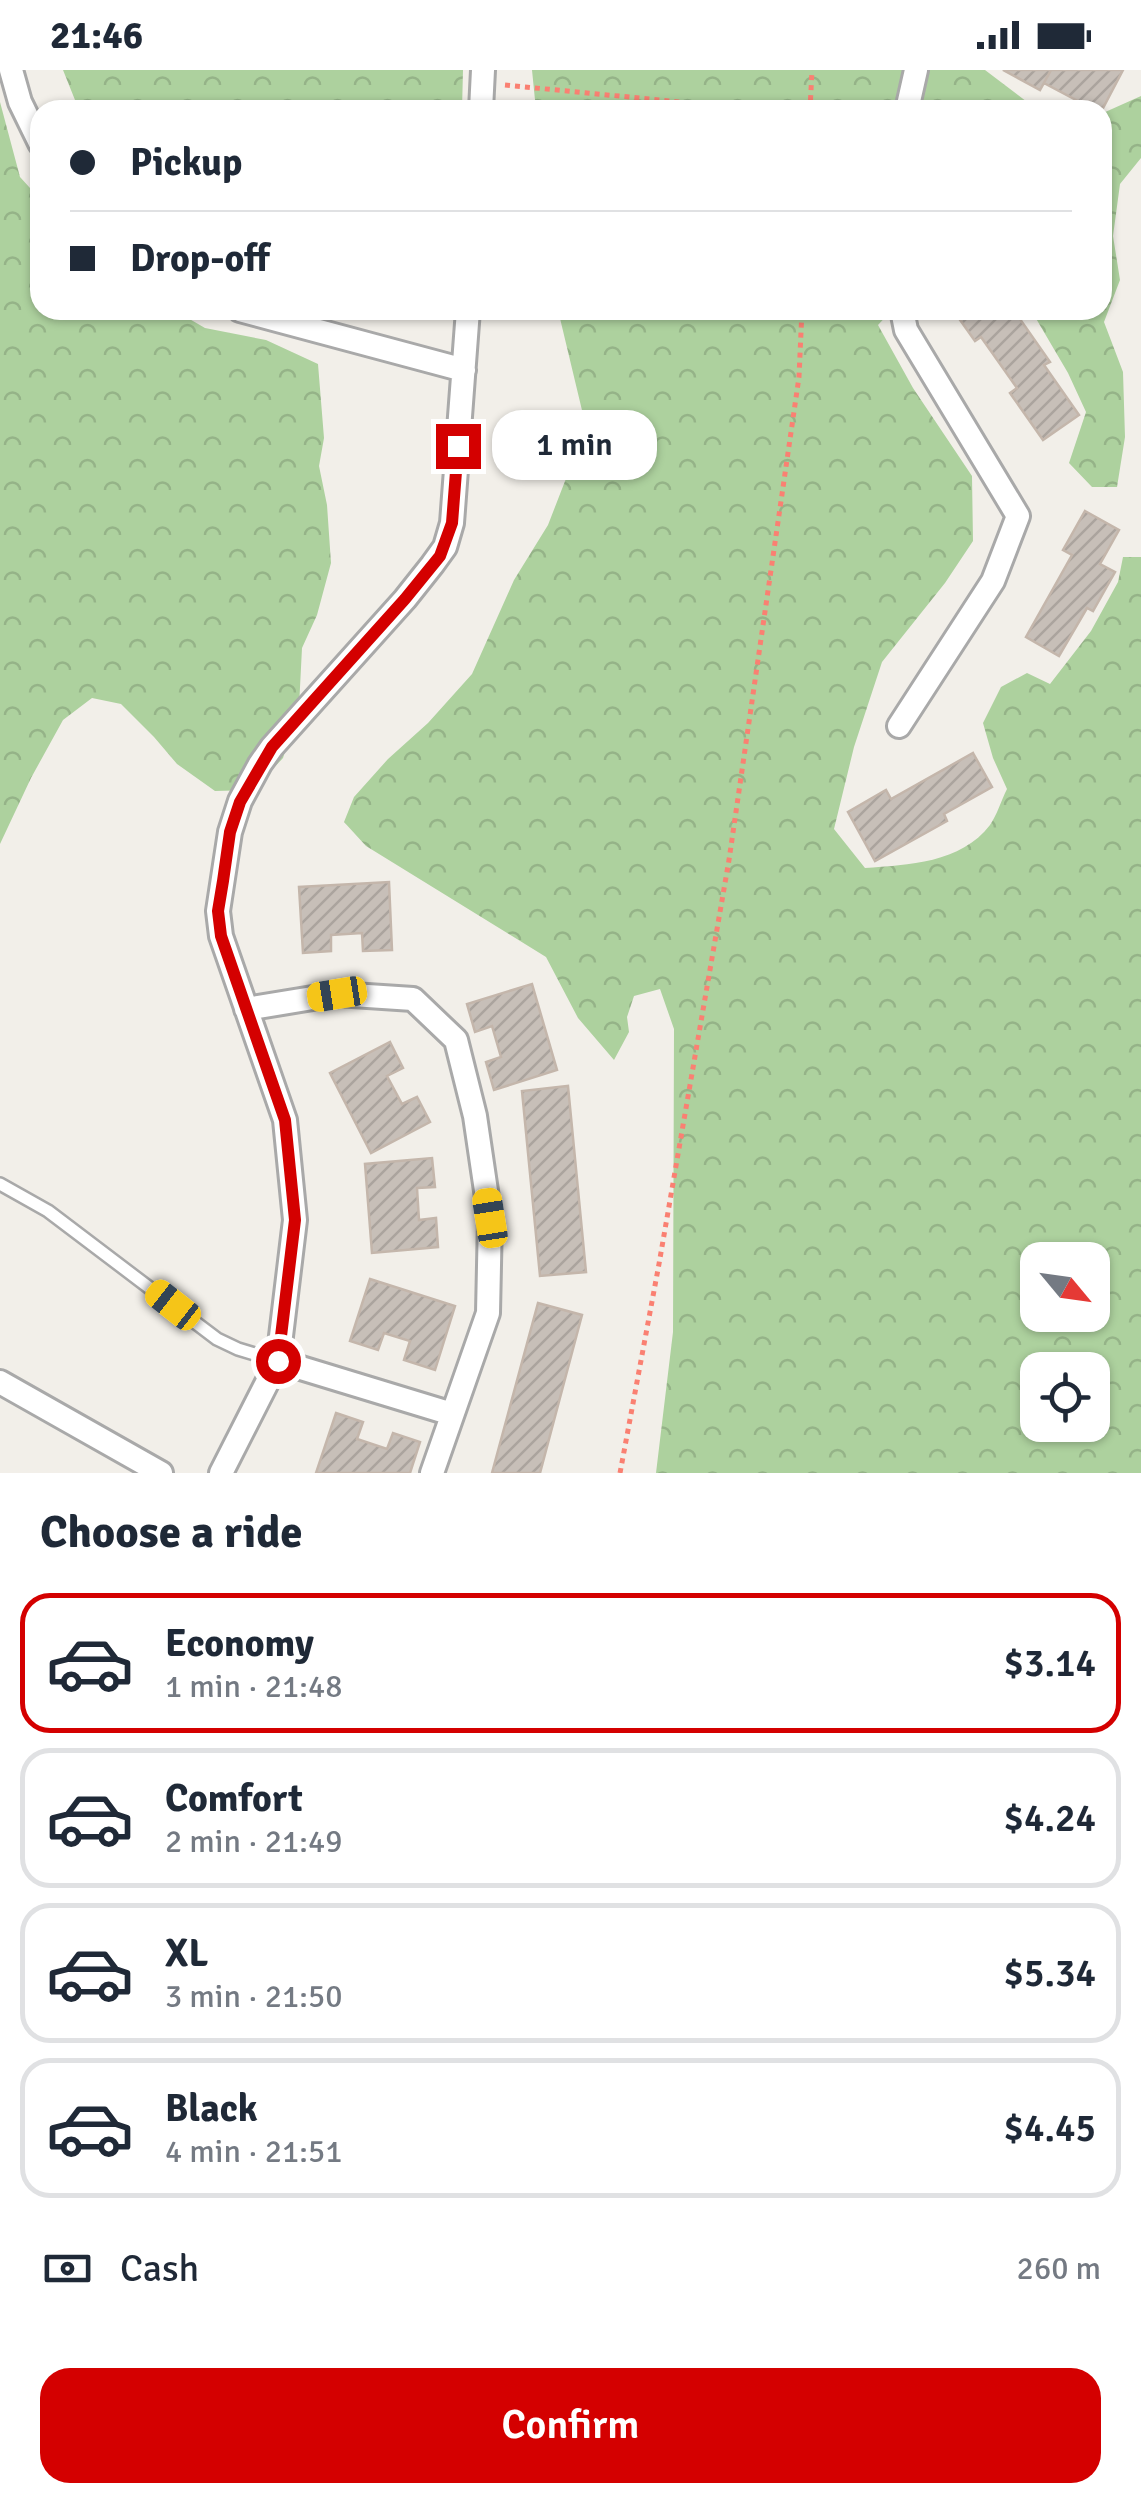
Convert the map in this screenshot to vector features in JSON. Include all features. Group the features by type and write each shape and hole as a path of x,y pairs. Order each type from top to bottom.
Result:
{"street":[{"path":"11,70 30,122"},
{"path":"909,100 916,70"},
{"path":"277,320 464,370"},
{"path":"221,1473 278,1361 295,1220 285,1120 221,936 218,911 230,832 254,775 272,747 405,599 445,547 452,523 467,320"},
{"path":"899,726 993,581 1018,516 906,330 904,320"},
{"path":"246,1009 337,994 414,998 456,1040 474,1116 490,1218 488,1313 432,1473"},
{"path":"278,1361 452,1414"},
{"path":"0,1382 161,1473"}],"lane":[{"path":"0,1184 60,1220 217,1339 278,1361"}],"path":[{"path":"810,100 812,70"},
{"path":"483,77 670,100"},
{"path":"620,1473 728,860 799,377 802,320"}],"green space":[{"path":"63,70 463,70 462,100 75,100"},
{"path":"532,70 985,70 1024,100 535,100"},
{"path":"1141,96 1141,158 1120,184 1113,236 1120,280 1112,301 1112,109"},
{"path":"0,102 20,177 30,188 30,320 191,320 205,328 266,340 318,364 324,438 319,466 327,505 331,563 317,615 302,648 299,707 283,758 253,790 215,791 177,764 121,704 92,698 63,720 0,844"},
{"path":"560,320 883,320 878,325 913,388 972,476 973,541 882,662 854,747 834,829 865,868 949,855 978,838 990,825 1007,789 983,723 1001,687 1027,673 1050,684 1091,631 1118,582 1123,557 1141,557 1141,1473 656,1473 673,1332 674,1029 660,989 634,996 627,1017 629,1032 614,1060 578,1018 546,957 366,846 344,822 354,797 472,674 514,580 548,525 586,427"},
{"path":"1037,320 1105,320 1123,372 1125,437 1117,487 1092,487 1069,463 1086,412"}],"building":[{"path":"1003,70 1051,70 1040,90"},
{"path":"1051,70 1123,70 1107,100 1076,100 1044,83"},
{"path":"960,320 1021,320 1050,362 1044,365 1079,415 1043,440 1010,393 1017,388 981,337 975,341"},
{"path":"1085,511 1119,530 1100,564 1115,572 1093,611 1087,608 1059,656 1026,637 1072,555 1063,550"},
{"path":"973,753 992,787 944,814 947,821 875,861 848,812 886,790 891,799"},
{"path":"389,882 392,950 363,951 362,933 331,935 331,951 303,953 299,887"},
{"path":"532,984 557,1070 494,1090 486,1062 501,1057 492,1026 475,1032 467,1004"},
{"path":"390,1042 403,1068 387,1076 402,1104 417,1097 430,1122 371,1153 330,1073"},
{"path":"568,1086 586,1272 540,1276 522,1091"},
{"path":"432,1158 435,1187 417,1188 419,1220 436,1218 438,1247 372,1253 365,1164"},
{"path":"370,1279 455,1306 435,1370 404,1360 410,1341 384,1333 378,1350 350,1341"},
{"path":"538,1303 582,1315 540,1473 492,1473"},
{"path":"336,1413 363,1422 357,1439 387,1449 393,1433 420,1442 410,1473 316,1473"}],"route":[{"path":"278,1361 295,1220 285,1120 221,936 218,911 230,832 240,802 272,747 440,556 452,523 458,446"}]}
